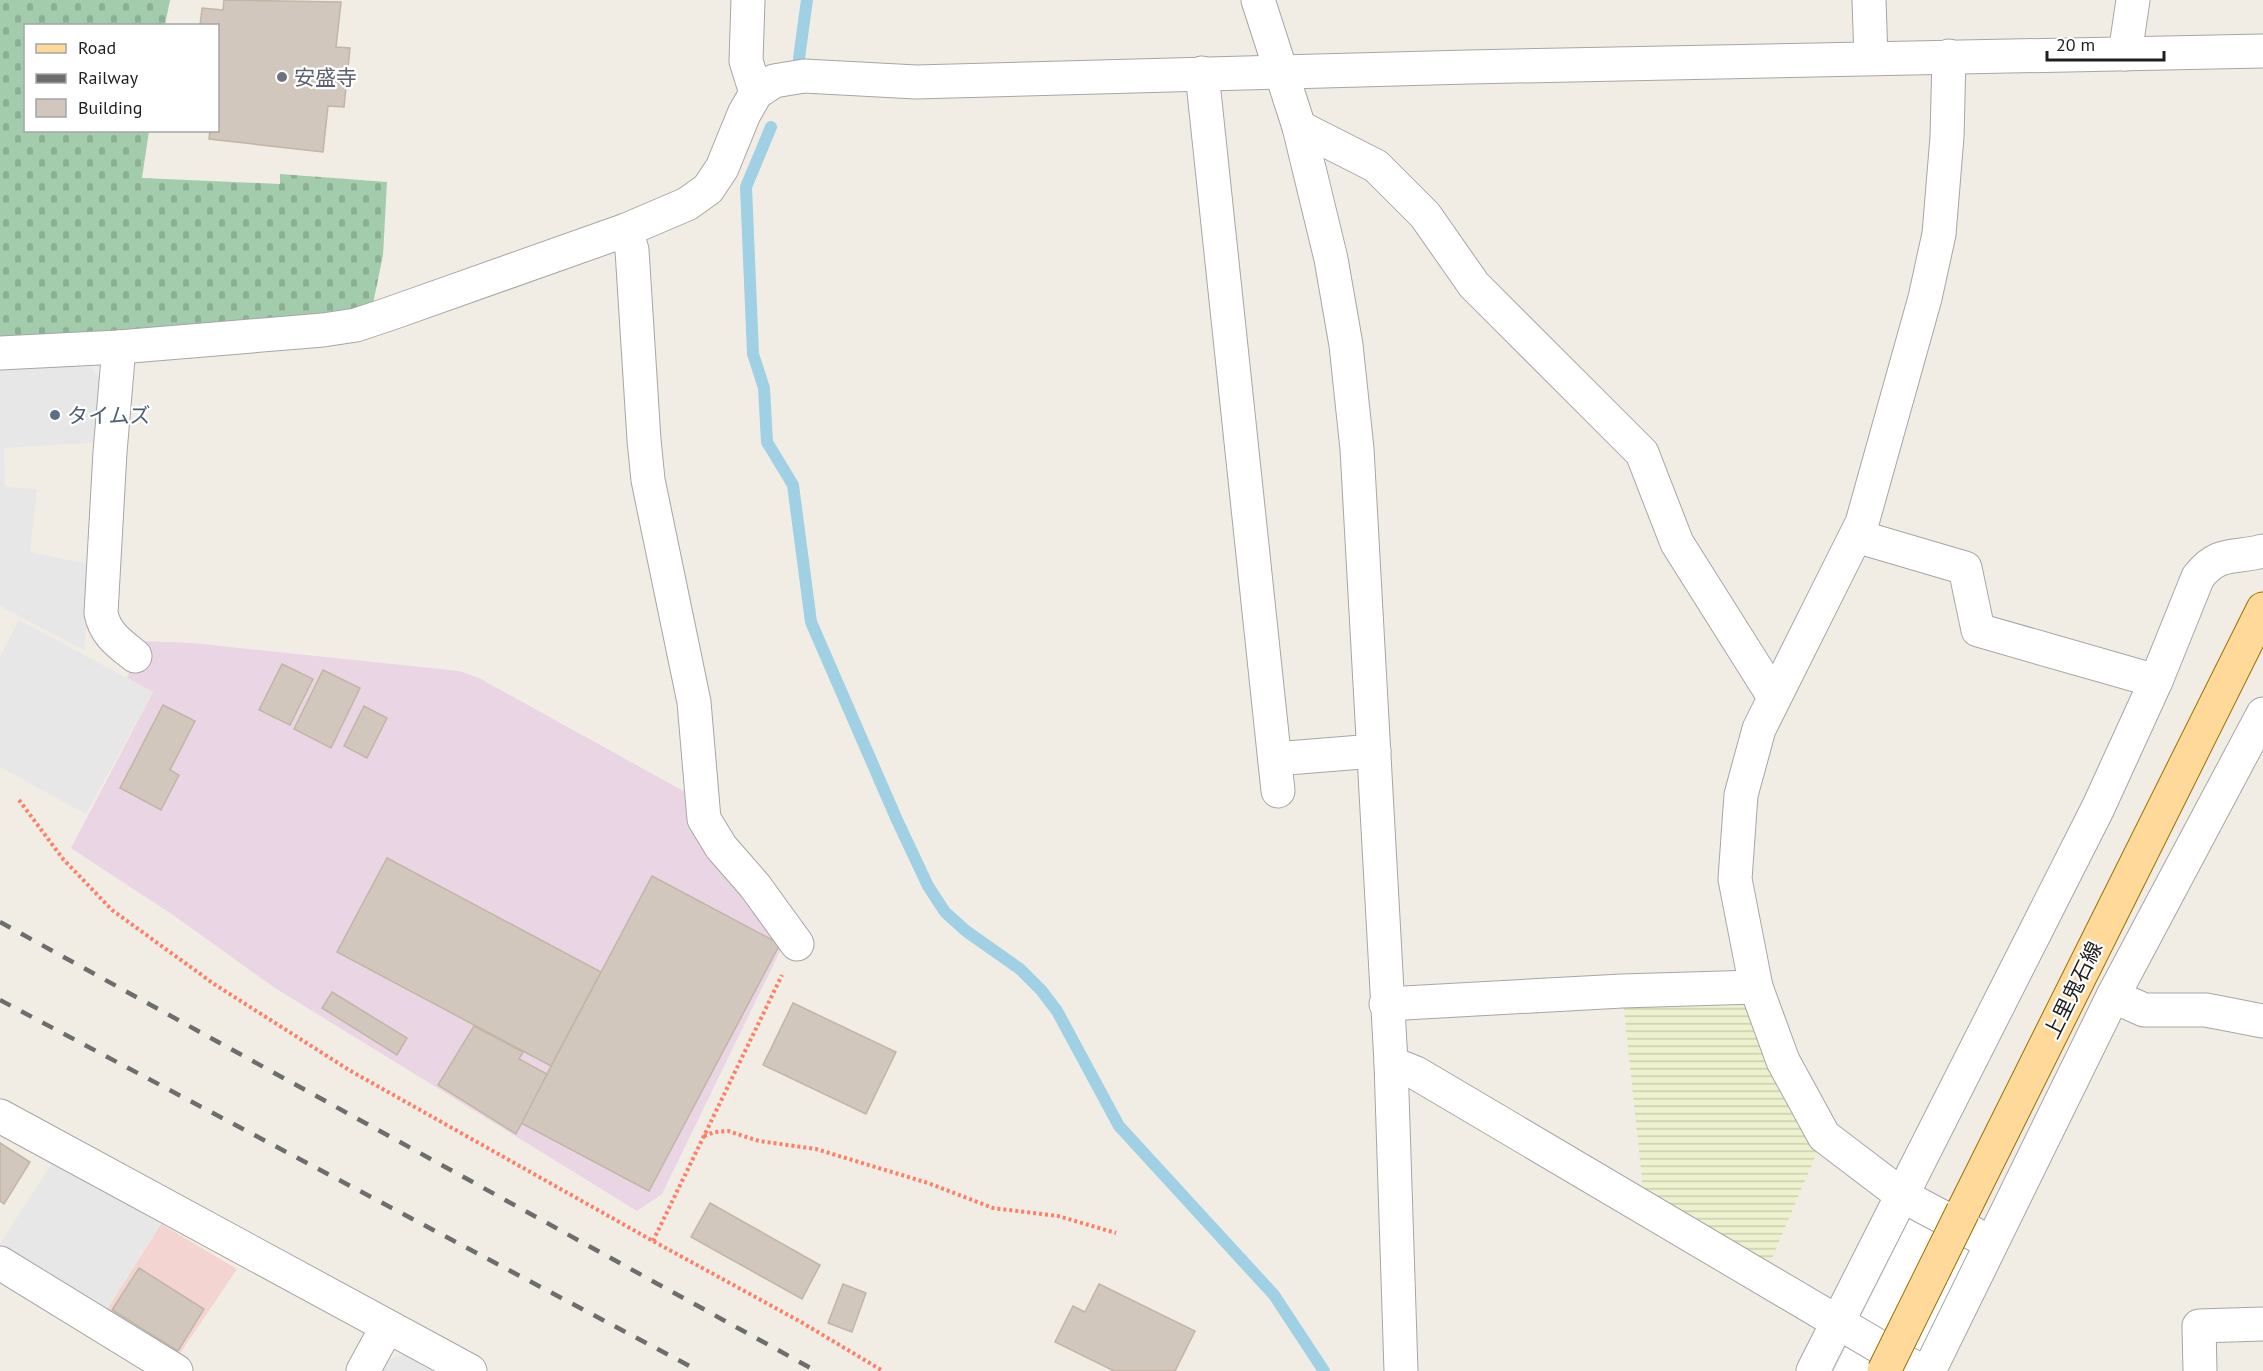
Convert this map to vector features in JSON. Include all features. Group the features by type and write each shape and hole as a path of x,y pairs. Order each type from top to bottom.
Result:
{"main road":[{"name":"上里鬼石線","path":"1884,1371 2263,609"}],"street":[{"path":"748,0 746,61 756,93"},
{"path":"1258,0 1299,127 1331,259 1346,345 1357,449 1391,1063 1401,1371"},
{"path":"1869,0 1871,58"},
{"path":"2125,54 2133,0"},
{"path":"0,353 262,336 356,325 626,230 687,204 708,189 722,168 756,93 774,81 804,76 916,82 1281,71 2263,51"},
{"path":"1949,56 1947,137 1939,234 1922,309 1862,523 1759,729 1741,795 1735,879 1756,987 1783,1060 1824,1136 1903,1196 1991,1242"},
{"path":"1202,73 1278,791"},
{"path":"1299,127 1376,166 1425,215 1474,285 1642,453 1677,543 1774,697"},
{"path":"626,230 632,250 648,480 694,702 704,819 721,847 755,886 797,944"},
{"path":"119,347 110,452 101,613 103,626 112,638 135,656"},
{"path":"1856,536 1965,568 1978,630 2156,681"},
{"path":"1813,1371 2098,808 2156,681 2198,577 2208,564 2223,557 2263,551"},
{"path":"1929,1371 2113,996 2263,714"},
{"path":"1275,759 1374,752"},
{"path":"1386,1005 1756,987"},
{"path":"2113,996 2144,1010 2206,1010 2263,1021"},
{"path":"1391,1063 1416,1073 1921,1371"},
{"path":"0,1116 470,1371"},
{"path":"0,1263 176,1371"},
{"path":"2200,1371 2199,1326 2263,1324"},
{"path":"363,1371 387,1327"}],"path":[{"path":"19,800 63,859 112,910 214,984 349,1070 652,1241 801,1322 883,1371"},
{"path":"652,1241 797,944"},
{"path":"704,1136 728,1131 759,1142 816,1149 928,1182 993,1208 1058,1216 1116,1233"}],"shaded area":[{"path":"88,365 109,387 103,442 4,448 5,487 37,489 30,552 92,565 84,650 0,606 0,369"},
{"path":"19,620 153,692 86,814 0,767 0,657"},
{"path":"141,641 193,643 459,671 479,678 687,793 782,947 662,1194 637,1211 275,988 173,915 71,848 153,692 127,678"},
{"path":"52,1163 109,1192 160,1224 104,1313 0,1248 0,1244"},
{"path":"161,1224 237,1269 177,1358 104,1314"},
{"path":"405,1354 436,1371 382,1371 388,1360"}],"green space":[{"path":"0,0 170,0 165,24 24,24 24,132 149,132 142,178 280,184 280,174 387,182 383,255 372,309 338,319 0,343"},
{"path":"1756,987 1824,1136 1764,1277 1645,1207 1622,991"}],"pier":[{"path":"1924,1190 1985,1221 1910,1371 1834,1371"}],"building":[{"name":"安盛寺","path":"224,0 341,2 336,47 350,48 344,107 328,106 323,152 209,139 210,132 219,132 219,24 200,24 202,8 223,10"},
{"path":"282,664 313,679 290,725 259,710"},
{"path":"323,670 360,688 331,748 294,729"},
{"path":"163,705 195,721 170,770 179,775 161,810 120,788"},
{"path":"364,706 387,718 367,758 344,746"},
{"path":"387,858 601,972 551,1066 337,952"},
{"path":"652,876 780,944 649,1191 521,1123"},
{"path":"332,992 407,1038 397,1055 322,1008"},
{"path":"793,1003 896,1052 866,1114 763,1065"},
{"path":"474,1026 523,1052 519,1059 547,1074 516,1134 438,1085"},
{"path":"0,1143 30,1162 4,1204 0,1201"},
{"path":"710,1203 820,1265 802,1299 691,1237"},
{"path":"139,1268 204,1309 178,1351 112,1310"},
{"path":"843,1284 866,1293 852,1332 828,1323"},
{"path":"1099,1284 1195,1331 1175,1371 1114,1371 1055,1342 1073,1306 1085,1312"}],"waterway":[{"path":"799,58 807,0"},
{"path":"771,127 746,187 753,354 764,388 767,442 793,485 811,622 897,820 928,886 945,912 966,931 1020,969 1041,990 1057,1011 1119,1126 1274,1295 1324,1371"}],"railway":[{"path":"0,922 816,1371"},
{"path":"0,1000 699,1371"}],"place":[{"name":"安盛寺","path":"282,77"},
{"name":"タイムズ","path":"55,415"}]}
